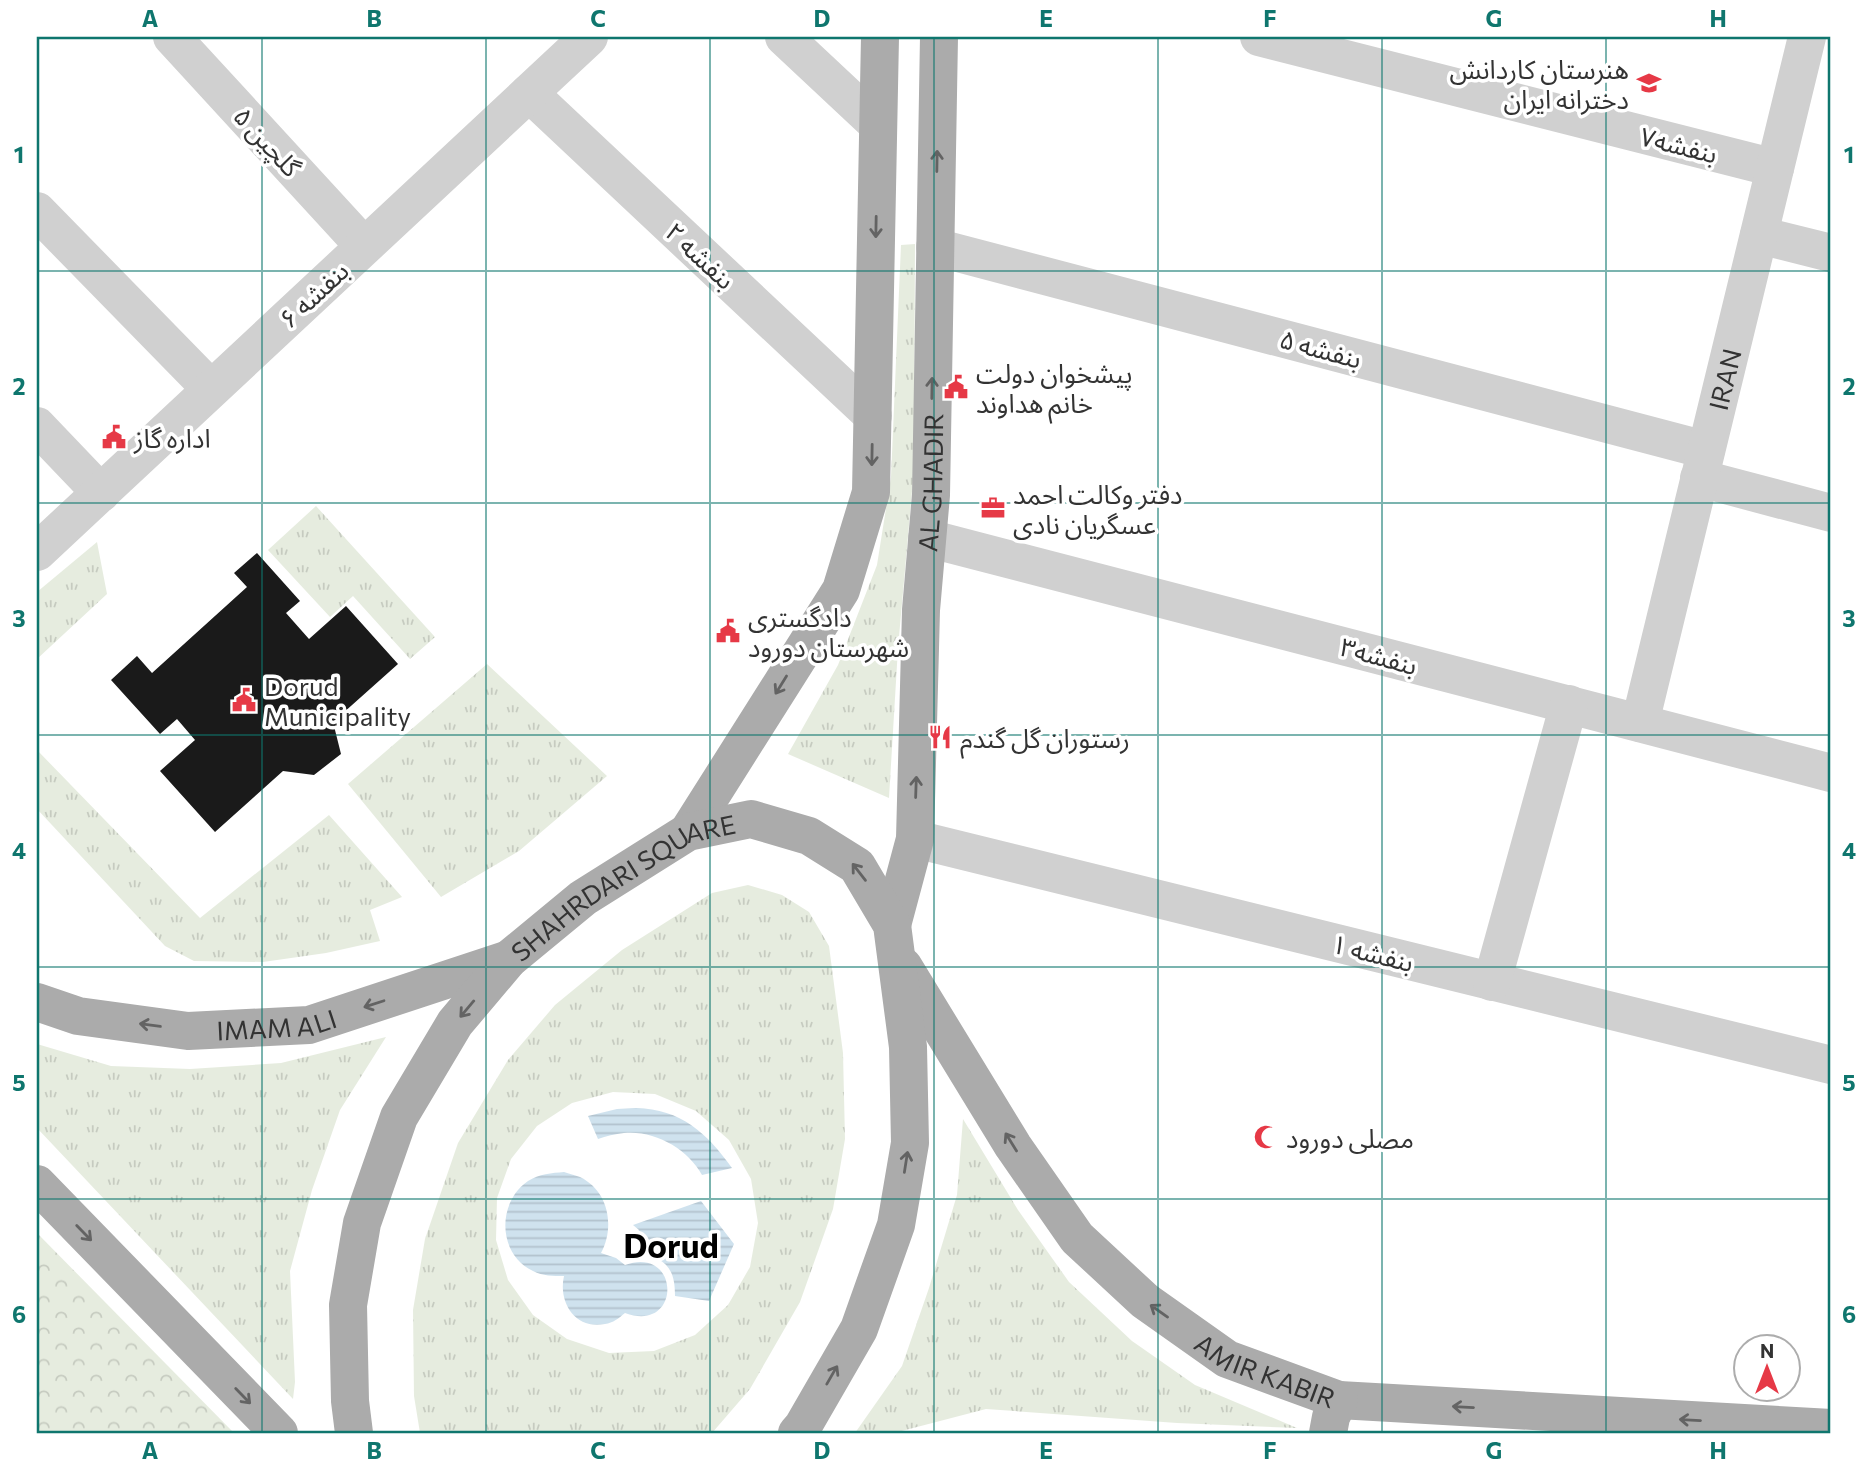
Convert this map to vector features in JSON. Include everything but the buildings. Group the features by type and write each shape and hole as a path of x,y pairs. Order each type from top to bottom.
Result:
{"main road":[{"path":"688,832 841,590 872,492 880,37"},
{"name":"AL GHADIR","path":"893,939 915,839 921,610 930,495 939,37"},
{"name":"SHAHRDARI SQUARE","path":"354,1433 350,1401 348,1305 362,1223 399,1116 455,1023 509,959 583,898 688,832 751,819 809,836 858,866 893,939 908,1047 909,1143 896,1225 859,1329 797,1433"},
{"name":"AMIR KABIR","path":"893,939 1013,1146 1077,1238 1145,1301 1227,1359 1334,1417 1831,1428"},
{"name":"IMAM ALI","path":"37,1002 78,1016 188,1031 309,1025 509,959"},
{"path":"37,1184 279,1433"}],"street":[{"name":"گلچین ۵","path":"172,37 364,246"},
{"name":"بنفشه ۶","path":"37,552 589,37"},
{"path":"784,37 878,125"},
{"name":"IRAN","path":"1640,723 1807,37"},
{"name":"بنفشه۷","path":"1278,39 1774,168"},
{"name":"بنفشه ۲","path":"529,93 873,416"},
{"path":"37,211 211,389"},
{"path":"1759,235 1831,253"},
{"name":"بنفشه ۵","path":"935,247 1703,464 1831,513"},
{"path":"37,426 101,493"},
{"name":"بنفشه۳","path":"927,538 1831,773"},
{"path":"1492,982 1569,704"},
{"name":"بنفشه ۱","path":"915,839 1831,1065"}],"green space":[{"path":"915,244 914,469 898,648 889,798 788,754 838,665 877,565 891,477 901,245"},
{"path":"316,506 435,637 410,659 353,596 330,617 268,550"},
{"path":"97,542 107,594 37,659 37,592"},
{"path":"487,664 607,776 519,851 441,897 348,784"},
{"path":"37,750 200,918 329,815 402,897 370,910 380,941 326,953 263,962 194,961 165,946 37,809"},
{"path":"748,885 782,895 809,912 829,946 843,1053 845,1139 833,1209 800,1302 750,1389 712,1433 420,1433 414,1396 413,1310 425,1239 458,1143 508,1060 555,1005 622,950 712,893","holes":["613,1092 655,1094 696,1111 729,1140 751,1179 758,1223 750,1267 728,1305 695,1335 654,1351 609,1353 567,1339 533,1315 508,1280 496,1240 497,1198 511,1159 537,1126 572,1103"]},
{"path":"386,1037 340,1110 312,1190 290,1271 295,1382 293,1399 37,1128 37,1044 111,1066 190,1069 281,1063"},
{"path":"963,1119 1018,1210 1069,1282 1132,1341 1195,1385 1297,1428 1177,1423 986,1409 894,1433 855,1433 902,1366 929,1288 957,1195"},
{"path":"37,1233 234,1433 37,1433"}],"water":[{"path":"636,1108 666,1113 692,1125 713,1144 732,1168 702,1175 679,1149 647,1135 624,1133 598,1139 588,1116 617,1109"},
{"path":"564,1172 590,1183 603,1200 607,1210 608,1232 601,1253 616,1258 625,1265 643,1262 657,1267 665,1277 665,1302 657,1312 644,1316 625,1313 605,1324 585,1323 571,1312 566,1304 564,1276 544,1275 533,1271 513,1253 507,1241 506,1214 518,1190 537,1177"},
{"path":"701,1201 734,1244 709,1301 675,1296 670,1270 663,1262 641,1251 644,1244 635,1238 639,1230 633,1225"}],"place":[{"name":"هنرستان کاردانش دخترانه ایران","path":"1649,83"},
{"name":"پیشخوان دولت خانم هداوند","path":"956,387"},
{"name":"اداره گاز","path":"114,437"},
{"name":"دفتر وکالت احمد عسگریان نادی","path":"993,508"},
{"name":"دادگستری شهرستان دورود","path":"728,631"},
{"name":"Dorud Municipality","path":"244,700"},
{"name":"رستوران گل گندم","path":"940,737"},
{"name":"مصلی دورود","path":"1266,1137"}],"district":[{"name":"Dorud","path":"671,1244"}]}
